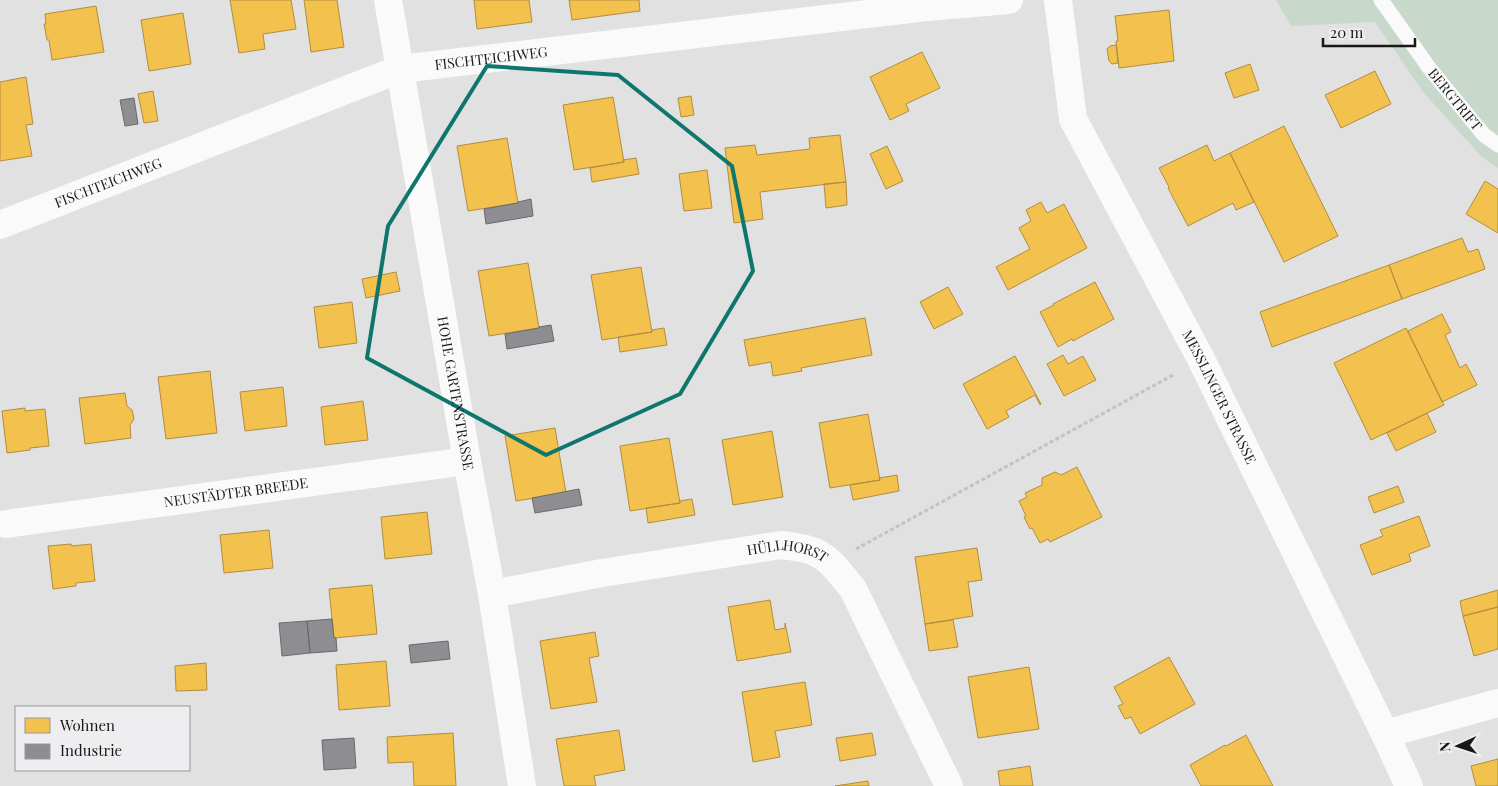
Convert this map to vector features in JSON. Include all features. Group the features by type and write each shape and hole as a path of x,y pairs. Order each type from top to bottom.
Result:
{"street":[{"name":"HOHE GARTENSTRASSE","path":"388,0 467,461 492,594 522,786"},
{"name":"FISCHTEICHWEG","path":"0,225 400,69 925,4 1009,0"},
{"name":"MESSLINGER STRASSE","path":"1058,0 1073,119 1201,359 1385,734 1407,785"},
{"name":"NEUSTÄDTER BREEDE","path":"6,524 467,461"},
{"name":"HÜLLHORST","path":"492,594 602,573 781,545 803,547 818,552 832,562 853,589 948,786"},
{"path":"1385,734 1498,703"}],"lane":[{"name":"BERGTRIFT","path":"1381,0 1430,69 1484,135 1498,145"}],"path":[{"path":"832,562 1201,359"}],"highlighted area":[{"path":"487,66 618,75 732,166 753,271 680,394 546,455 367,358 388,226"}],"green space":[{"path":"1276,0 1498,0 1498,168 1481,156 1424,93 1375,22 1291,26"}],"building: Wohnen":[{"path":"230,0 291,0 296,29 263,34 265,49 239,53"},
{"path":"304,0 337,0 344,47 311,52"},
{"path":"474,0 529,0 532,22 477,29"},
{"path":"569,0 639,0 640,11 572,20"},
{"path":"96,6 104,52 52,60 44,24 46,24 45,14"},
{"path":"1169,10 1174,61 1119,68 1115,16"},
{"path":"183,13 191,64 149,71 141,20"},
{"path":"1116,45 1118,63 1112,64 1109,61 1107,49 1110,46"},
{"path":"922,52 940,88 906,104 909,111 890,120 870,77"},
{"path":"1250,64 1259,90 1234,98 1225,73"},
{"path":"1375,71 1391,104 1341,128 1325,95"},
{"path":"26,77 33,124 26,125 32,156 0,161 0,82"},
{"path":"153,91 158,121 144,123 138,94"},
{"path":"691,96 694,115 681,117 678,98"},
{"path":"613,97 624,162 574,170 563,105"},
{"path":"1284,126 1338,236 1284,262 1230,153"},
{"path":"840,135 846,182 760,192 763,219 734,223 725,148 755,145 757,155 810,149 809,138"},
{"path":"507,138 518,203 468,211 457,146"},
{"path":"1207,145 1214,161 1230,153 1254,202 1236,210 1233,203 1188,226 1159,168"},
{"path":"887,146 903,181 886,189 870,154"},
{"path":"636,158 639,174 592,182 590,168"},
{"path":"707,170 712,208 684,211 679,174"},
{"path":"1485,181 1498,189 1498,233 1466,214"},
{"path":"846,182 847,205 826,208 824,184"},
{"path":"1041,202 1047,213 1064,204 1087,248 1008,290 996,267 1030,249 1019,228 1031,221 1026,210"},
{"path":"1462,238 1468,252 1478,249 1485,269 1402,299 1389,265"},
{"path":"528,263 539,328 489,336 478,271"},
{"path":"1389,265 1402,299 1272,347 1260,312"},
{"path":"641,267 652,332 602,340 591,275"},
{"path":"396,272 400,291 366,298 362,279"},
{"path":"1095,282 1114,319 1058,347 1040,312"},
{"path":"948,287 963,314 934,329 920,302"},
{"path":"352,302 357,343 319,348 314,307"},
{"path":"1442,314 1451,332 1445,335 1460,368 1466,364 1477,385 1442,402 1408,331"},
{"path":"865,318 872,355 801,368 802,371 773,376 771,362 749,366 744,340"},
{"path":"664,328 667,345 620,352 618,337 652,332 652,330"},
{"path":"1406,328 1444,405 1371,440 1334,363"},
{"path":"1063,355 1068,364 1083,356 1096,380 1064,396 1047,364"},
{"path":"1015,356 1041,404 1035,395 1006,411 1009,417 987,429 963,384"},
{"path":"210,371 217,433 166,439 158,377"},
{"path":"283,387 287,426 245,431 240,392"},
{"path":"125,393 127,406 132,410 134,419 130,425 131,438 85,444 79,398"},
{"path":"363,401 368,440 325,445 321,407"},
{"path":"25,408 25,411 45,409 49,446 7,453 2,411"},
{"path":"1427,413 1436,432 1396,451 1387,433"},
{"path":"868,414 880,480 830,488 819,423"},
{"path":"555,428 566,493 516,501 505,436"},
{"path":"772,431 783,497 733,505 722,440"},
{"path":"669,438 680,503 630,511 620,446"},
{"path":"1077,467 1102,517 1050,542 1048,539 1040,543 1024,517 1026,516 1019,501 1027,497 1025,493 1042,485 1042,478 1055,472 1061,475"},
{"path":"897,475 899,491 853,500 850,485"},
{"path":"1398,486 1404,502 1374,513 1368,497"},
{"path":"692,499 695,515 648,523 646,508 680,503 680,501"},
{"path":"427,512 432,554 385,559 381,517"},
{"path":"1419,516 1430,546 1409,554 1411,561 1372,575 1360,545 1383,536 1380,530"},
{"path":"269,530 273,568 224,573 220,535"},
{"path":"71,544 72,546 91,544 95,581 76,583 76,586 53,589 48,546"},
{"path":"977,548 982,580 968,582 973,616 925,624 915,557"},
{"path":"372,585 377,634 334,638 329,589"},
{"path":"1498,590 1498,607 1463,616 1460,601"},
{"path":"770,600 775,630 785,628 785,623 791,652 737,661 728,607"},
{"path":"1498,607 1498,649 1474,656 1463,616"},
{"path":"953,620 958,647 929,651 925,624"},
{"path":"595,632 599,656 589,658 597,702 551,709 540,641"},
{"path":"1169,657 1195,704 1140,734 1131,717 1125,719 1118,706 1123,704 1114,687"},
{"path":"386,661 390,706 339,710 336,665"},
{"path":"206,663 207,690 176,691 175,666"},
{"path":"1029,667 1039,729 978,738 968,677"},
{"path":"805,682 812,725 775,731 780,757 753,762 742,692"},
{"path":"619,730 625,770 594,776 596,786 564,786 556,739"},
{"path":"453,733 456,786 414,786 413,762 388,763 387,737"},
{"path":"872,733 876,755 840,761 836,738"},
{"path":"1246,735 1273,786 1201,786 1190,765"},
{"path":"1498,759 1498,786 1476,786 1471,766"},
{"path":"1030,766 1033,786 1000,786 998,771"},
{"path":"868,781 869,786 835,786"}],"building: Industrie":[{"path":"134,98 138,124 125,126 120,100"},
{"path":"531,199 533,216 486,224 484,209"},
{"path":"551,325 554,341 507,349 505,334"},
{"path":"579,489 582,505 535,513 532,498"},
{"path":"332,619 337,651 310,653 307,621"},
{"path":"307,621 310,653 282,656 279,623"},
{"path":"448,641 450,659 411,663 409,645"},
{"path":"354,738 356,768 324,770 322,740"}]}
